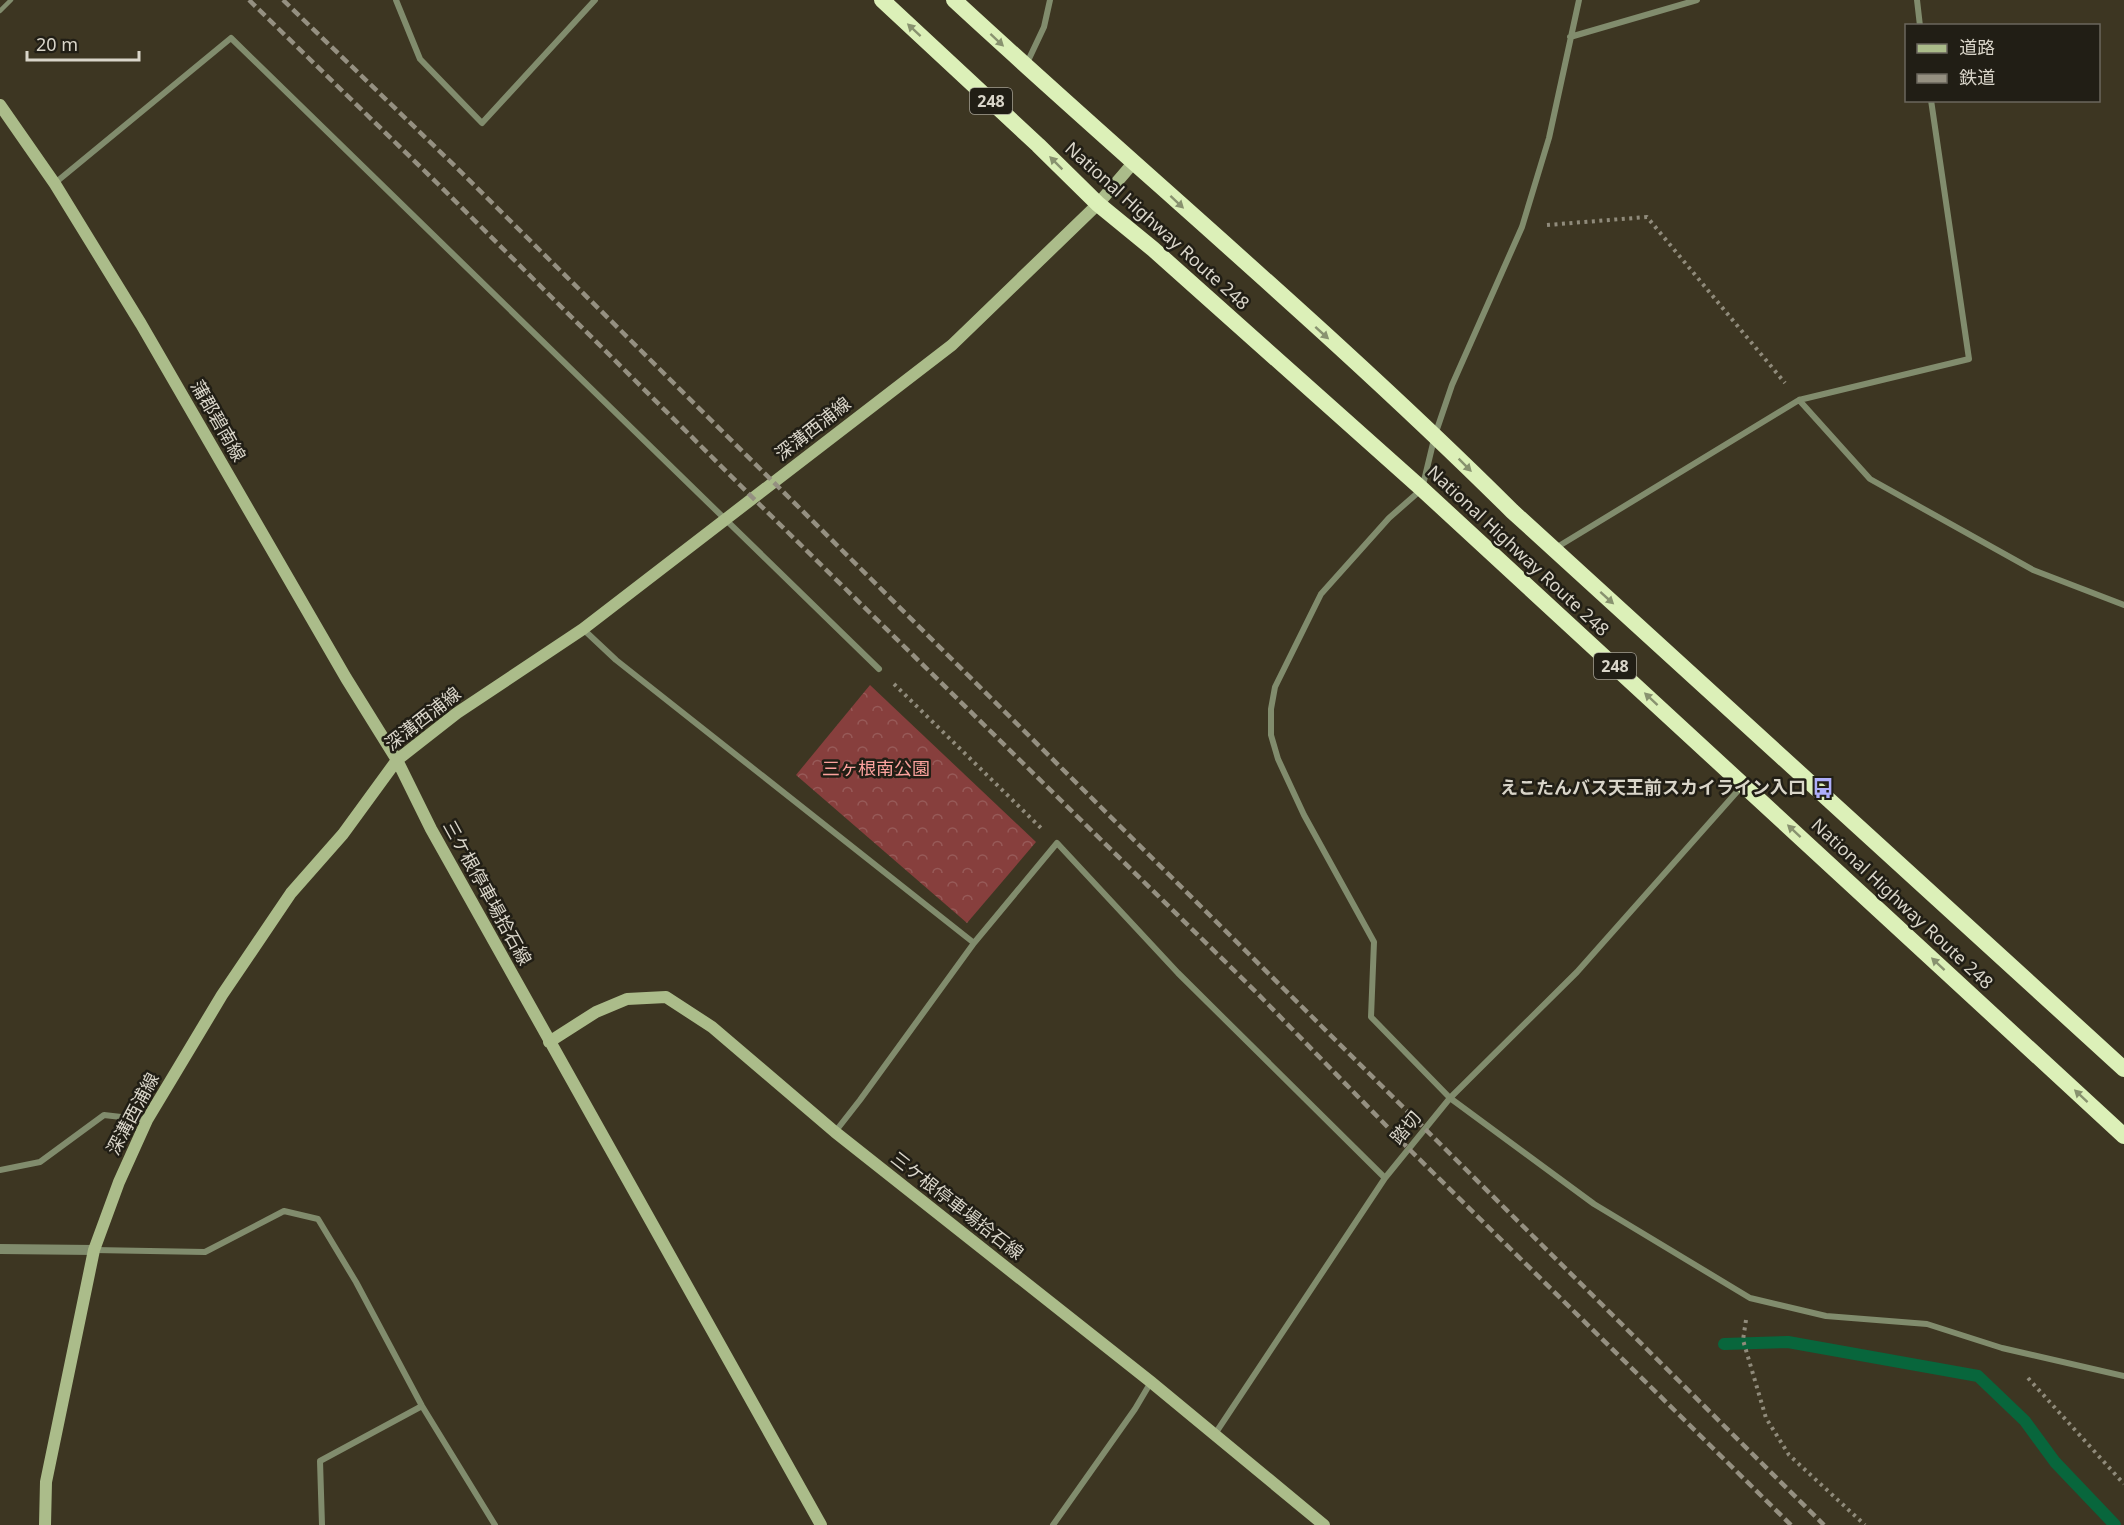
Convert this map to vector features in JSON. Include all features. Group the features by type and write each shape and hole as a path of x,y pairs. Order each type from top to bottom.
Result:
{"highway":[{"name":"National Highway Route 248","path":"882,0 1098,204 1162,257 1422,489 2124,1136"},
{"name":"National Highway Route 248","path":"954,0 1435,435 1512,511 2124,1070"}],"main road":[{"name":"蒲郡碧南線","path":"0,105 55,184 141,324 346,678 398,760"},
{"name":"深溝西浦線","path":"45,1525 46,1482 94,1250 118,1182 147,1120 222,995 291,893 343,834 398,760 457,713 583,630 952,345 1098,204 1134,162"},
{"name":"三ケ根停車場拾石線","path":"398,760 431,829 821,1525"},
{"name":"三ケ根停車場拾石線","path":"549,1042 597,1012 627,999 666,997 712,1027 835,1132 1151,1382 1324,1525"}],"street":[{"path":"396,0 420,58 482,123 595,0"},
{"path":"1025,66 1044,27 1050,0"},
{"path":"1579,0 1549,138 1522,227 1452,385 1435,435 1422,489 1389,518 1321,594 1275,687 1271,709 1271,735 1278,759 1290,789 1374,942 1371,1017 1450,1098 1594,1204 1750,1298 1826,1316 1927,1324 2001,1348 2124,1376"},
{"path":"1570,37 1697,0"},
{"path":"1917,0 1920,24"},
{"path":"55,184 231,38 879,669"},
{"path":"1554,549 1799,400 1968,359 1931,102"},
{"path":"1799,400 1870,479 2034,570 2124,605"},
{"path":"583,630 616,660 974,943"},
{"name":"踏切","path":"1215,1434 1385,1178 1450,1098 1577,972 1744,784"},
{"path":"835,1132 861,1100 974,943 1058,843 1178,973 1385,1178"},
{"path":"0,1170 40,1162 104,1115 147,1120"},
{"path":"0,1249 205,1252 284,1211 318,1219 356,1282 422,1406 495,1525"},
{"path":"1053,1525 1135,1409 1151,1382"},
{"path":"322,1525 320,1461 422,1406"}],"lane":[{"path":"0,11 11,0"}],"path":[{"path":"1522,227 1647,217 1799,400"},
{"path":"879,669 1058,843"},
{"path":"1750,1298 1743,1341 1766,1418 1789,1455 1865,1525"},
{"path":"2001,1348 2124,1484"}],"green space":[{"name":"三ヶ根南公園","path":"870,685 1036,842 967,923 796,775"}],"waterway":[{"path":"1724,1344 1788,1342 1978,1376 2025,1421 2055,1462 2115,1525"}],"railway":[{"path":"249,0 1256,992 1408,1148 1791,1525"},
{"path":"283,0 457,168 1824,1525"}],"place":[{"name":"えこたんバス天王前スカイライン入口","path":"1823,788"}]}
